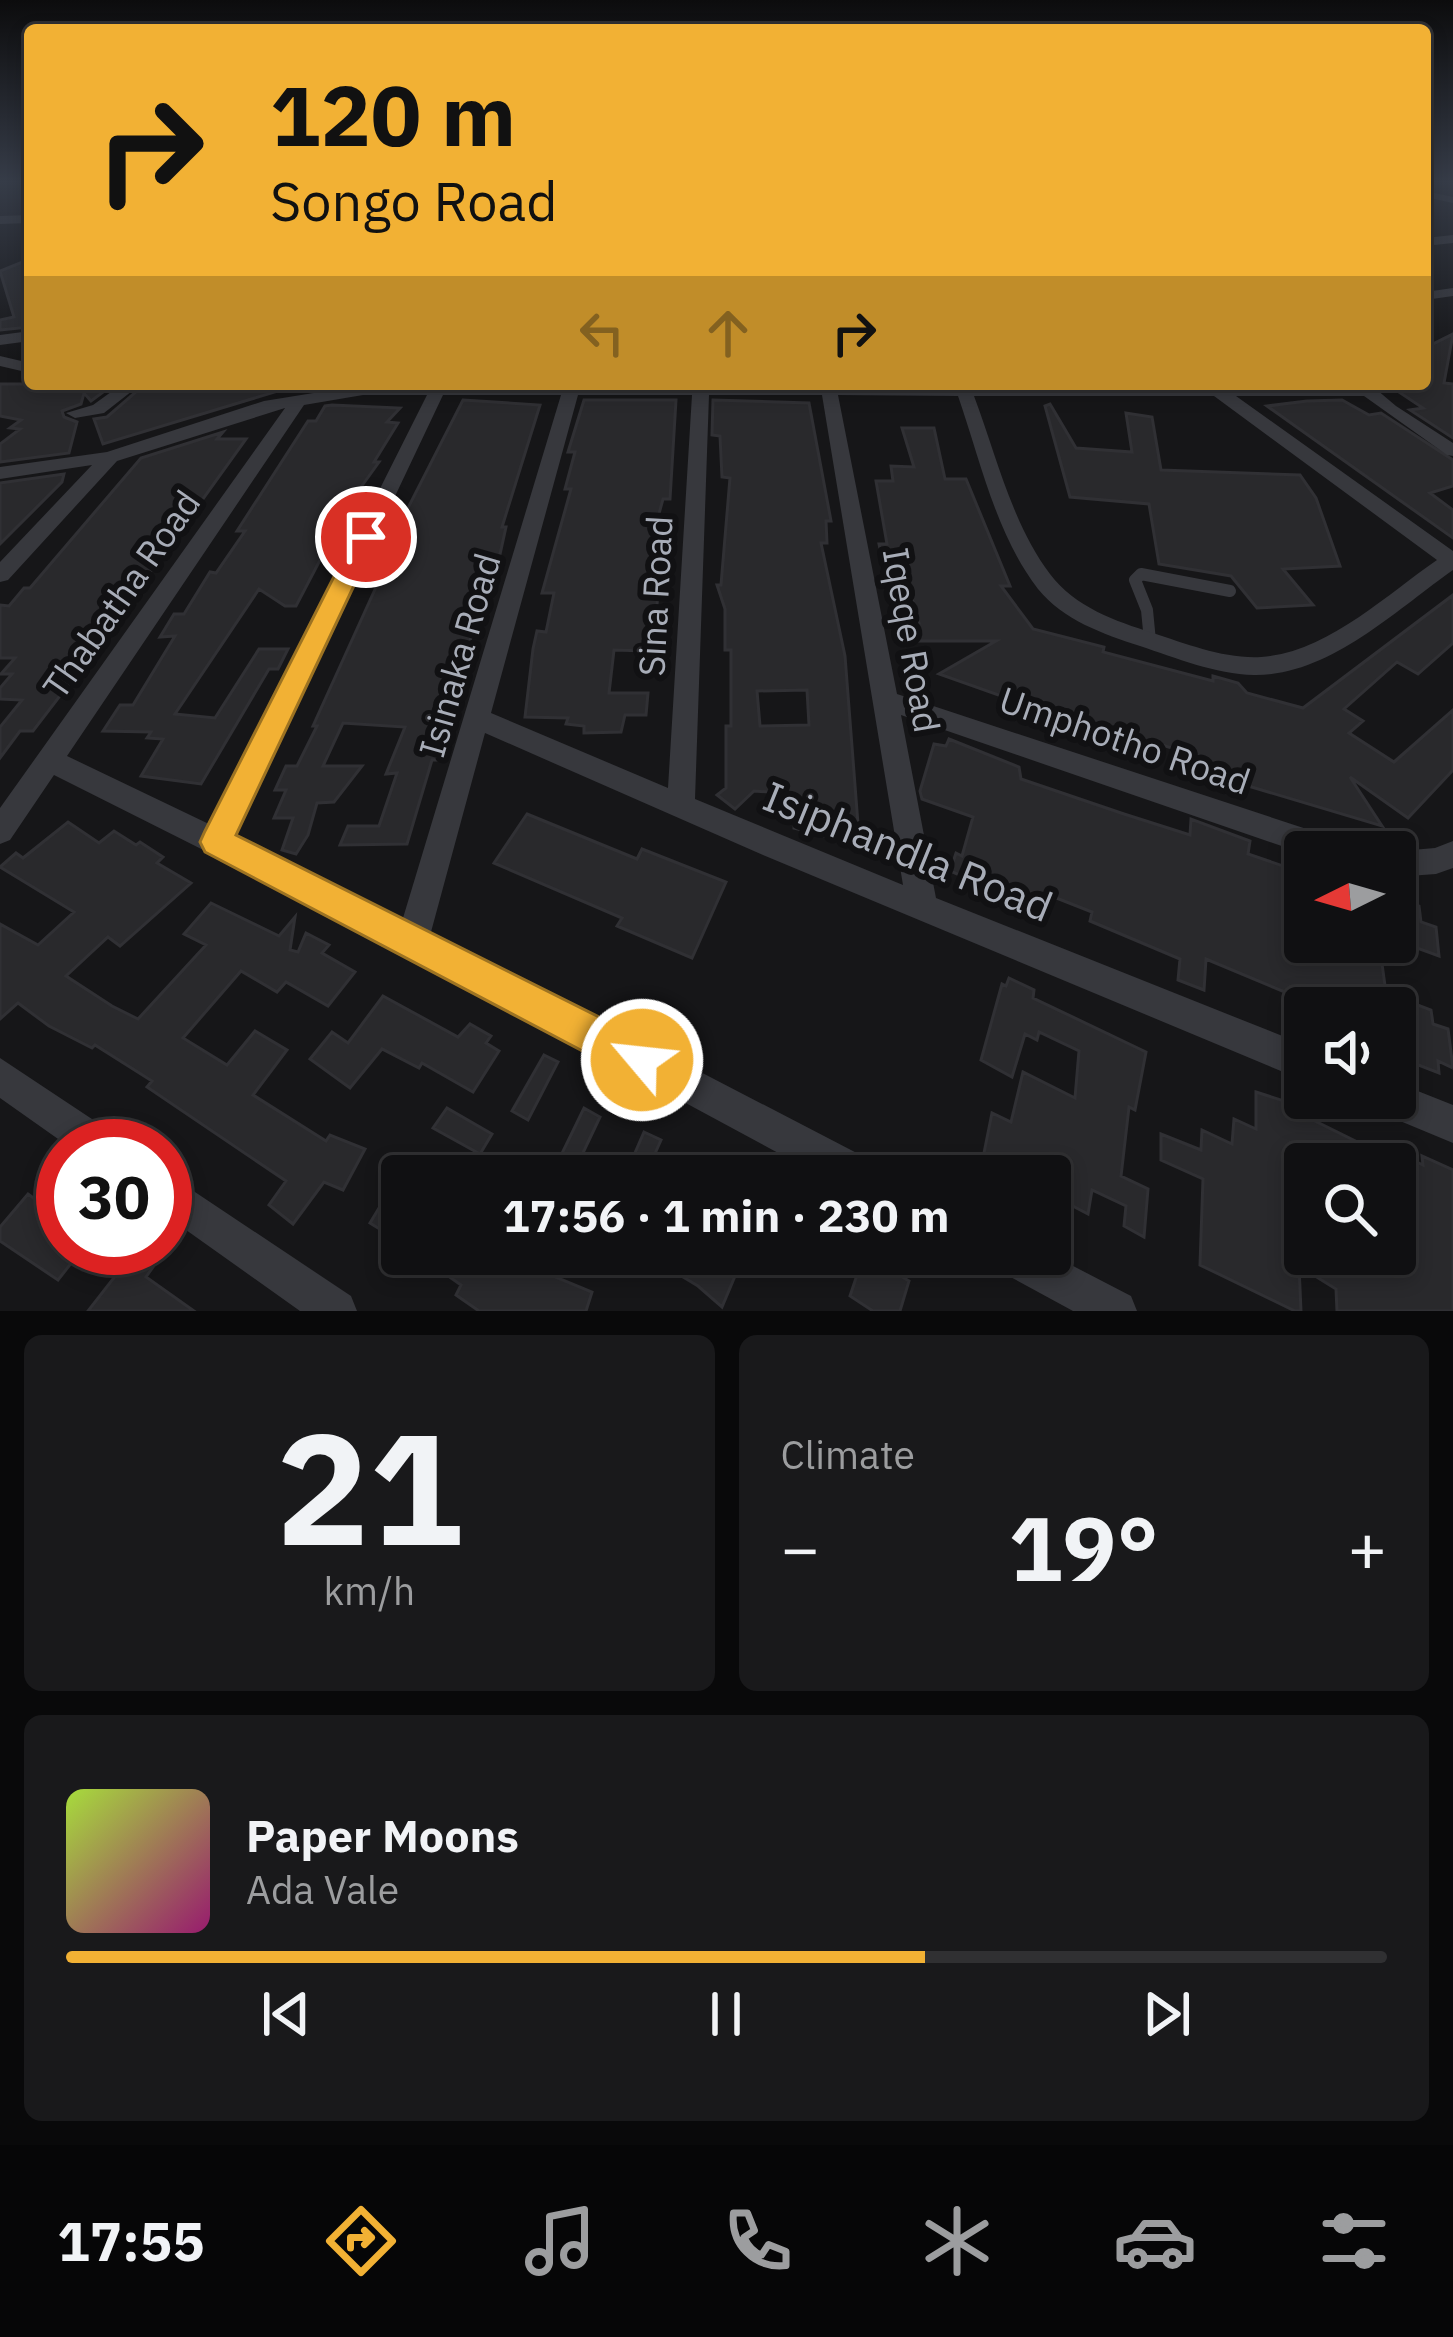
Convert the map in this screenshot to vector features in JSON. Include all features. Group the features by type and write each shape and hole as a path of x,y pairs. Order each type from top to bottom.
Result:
{"street":[{"path":"74,413 98,409 125,390"},
{"path":"0,473 110,457 300,398 363,390"},
{"path":"217,842 438,390"},
{"name":"Isinaka Road","path":"413,939 571,390"},
{"name":"Sina Road","path":"681,806 701,390"},
{"name":"Iqeqe Road","path":"829,390 922,904"},
{"path":"966,390 1044,582 1082,614 1150,641 1230,663 1287,662 1313,652 1452,561 1211,390"},
{"path":"1367,390 1453,451"},
{"name":"Thabatha Road","path":"0,831 300,398"},
{"path":"0,574 110,457"},
{"name":"Umphotho Road","path":"888,701 1284,834"},
{"name":"Isiphandla Road","path":"479,718 1284,1054"},
{"path":"50,760 413,939 820,1155"},
{"path":"1416,862 1453,854"},
{"path":"0,1076 61,1119"},
{"path":"1416,1109 1453,1124"},
{"path":"192,1210 336,1311"},
{"path":"1048,1275 1116,1311"}],"lane":[{"path":"1150,641 1147,610 1136,580 1141,574 1230,591"}],"building":[{"path":"24,261 24,328 0,330 0,320 14,317 0,271"},
{"path":"1453,334 1444,383 1453,384 1453,438 1410,410 1423,408 1396,390 1431,390 1431,345"},
{"path":"0,384 24,384 24,390 106,390 91,401 84,393 81,404 62,411 64,417 77,422 69,453 0,462 0,444 20,429 10,428 21,420 0,416"},
{"path":"138,390 281,390 103,444 94,419 107,417"},
{"path":"463,400 540,405 502,527 506,527 497,568 491,568 467,651 433,735 449,736 441,760 432,760 407,844 340,845 348,826 379,826 397,773 386,774 405,727 343,723 323,766 362,766 334,802 317,803 308,835 296,854 282,850 293,818 274,818 286,790 275,790 286,766 297,766 317,726 313,726 391,554 384,555"},
{"path":"584,400 676,400 670,499 663,499 657,521 655,560 662,560 656,613 651,613 646,651 614,650 609,693 648,693 646,715 625,715 621,732 584,733 584,726 566,724 568,718 525,717 537,631 546,632 554,593 542,593 571,489 565,489 575,452 568,452"},
{"path":"713,400 809,403 831,521 826,521 827,543 821,543 845,656 858,824 871,828 867,847 794,828 796,794 754,791 735,809 717,795 726,788 726,726 731,726 731,650 725,650 725,609 717,585 721,585 730,478 722,477 720,436 712,435","holes":["807,690 809,725 760,726 757,691"]},
{"path":"1342,400 1369,415 1381,413 1453,460 1453,486 1430,493 1453,510 1453,538 1267,406"},
{"path":"1050,404 1076,448 1132,452 1126,413 1152,417 1161,470 1300,475 1316,498 1340,566 1283,569 1313,605 1257,608 1231,576 1159,564 1149,504 1070,497 1045,406"},
{"path":"325,406 400,408 387,422 398,423 296,606 285,606 259,589 175,714 215,718 259,649 288,649 278,669 269,669 201,784 141,776 163,739 147,738 151,732 103,731 120,705 133,705 175,636 160,637 174,614 184,614 210,572 216,573 245,531 237,531 308,421 316,421"},
{"path":"902,428 934,428 945,479 966,479 1010,586 1001,586 1033,629 1104,647 1103,652 1213,681 1213,676 1238,683 1247,693 1303,708 1453,595 1453,643 1418,674 1397,662 1344,709 1363,721 1349,733 1394,762 1453,710 1453,770 1408,818 1350,777 1382,826 1198,771 1200,756 1044,711 939,674 996,641 917,641 913,623 919,623 906,577 886,577 879,544 887,544 876,481 893,481 891,466 914,467"},
{"path":"223,432 217,439 246,439 126,606 91,644 74,671 79,671 33,731 20,731 0,758 0,727 22,700 0,699 0,688 12,674 1,674 15,658 0,658 0,605 9,606 24,588 30,588 141,458"},
{"path":"64,474 62,482 0,544 0,483"},
{"path":"949,739 1019,767 1021,779 1190,835 1191,819 1250,841 1248,854 1284,866 1284,963 1382,963 1385,987 1284,987 1284,992 1206,959 1204,990 1178,980 1180,959 1090,921 1092,912 1054,897 1052,904 996,878 992,889 950,871 956,853 962,856 973,817 922,799 920,791 934,744 946,746"},
{"path":"527,814 637,859 642,849 726,882 692,958 617,926 622,918 494,863"},
{"path":"68,822 99,843 114,831 136,845 140,842 163,857 157,863 191,883 120,946 108,937 66,976 112,1006 138,1019 206,945 184,934 211,903 279,936 295,917 290,950 298,952 306,933 329,945 322,953 355,972 328,1006 286,982 277,992 241,971 183,1038 227,1065 255,1031 287,1050 253,1095 326,1141 330,1135 365,1149 343,1190 324,1182 293,1224 269,1205 286,1181 147,1087 152,1081 95,1045 92,1048 49,1026 18,1003 0,1019 0,924 38,945 74,912 0,867 16,853 23,858"},
{"path":"1416,905 1421,922 1436,927 1439,956 1416,948"},
{"path":"1009,978 1034,990 1033,998 1146,1052 1135,1110 1129,1107 1121,1176 1148,1189 1144,1237 1124,1226 1126,1206 1092,1190 1088,1214 1071,1205 1071,1155 984,1155 992,1113 1011,1122 1023,1072 1075,1098 1079,1051 1039,1032 1037,1040 1025,1034 1012,1077 981,1060 1002,984 1006,986"},
{"path":"383,996 458,1037 470,1024 491,1036 486,1043 499,1051 473,1092 422,1063 419,1068 382,1049 350,1088 310,1059 332,1032 348,1043"},
{"path":"1416,1004 1431,1010 1433,1024 1448,1029 1453,1068 1438,1061 1439,1073 1416,1064"},
{"path":"544,1055 558,1062 528,1120 512,1111"},
{"path":"1256,1092 1284,1101 1284,1119 1311,1119 1360,1143 1284,1143 1284,1275 1299,1275 1301,1311 1200,1265 1203,1179 1161,1160 1161,1134 1201,1150 1202,1130 1232,1144 1234,1119 1256,1129"},
{"path":"447,1108 492,1134 480,1154 433,1128"},
{"path":"584,1108 600,1117 582,1155 561,1155"},
{"path":"644,1132 661,1140 654,1155 634,1155"},
{"path":"1422,1156 1453,1170 1453,1311 1337,1311 1336,1289 1313,1275 1416,1275 1416,1162 1423,1165"},
{"path":"28,1194 36,1200 36,1265 0,1241 0,1227"},
{"path":"381,1205 381,1230 370,1223"},
{"path":"116,1275 147,1275 194,1311 88,1311"},
{"path":"447,1275 551,1275 592,1292 586,1311 479,1311 456,1295 461,1285"},
{"path":"680,1275 735,1276 722,1307"},
{"path":"857,1275 899,1275 909,1281 900,1311 873,1311 850,1296"}],"route":[{"path":"366,537 217,842 642,1060"}]}
